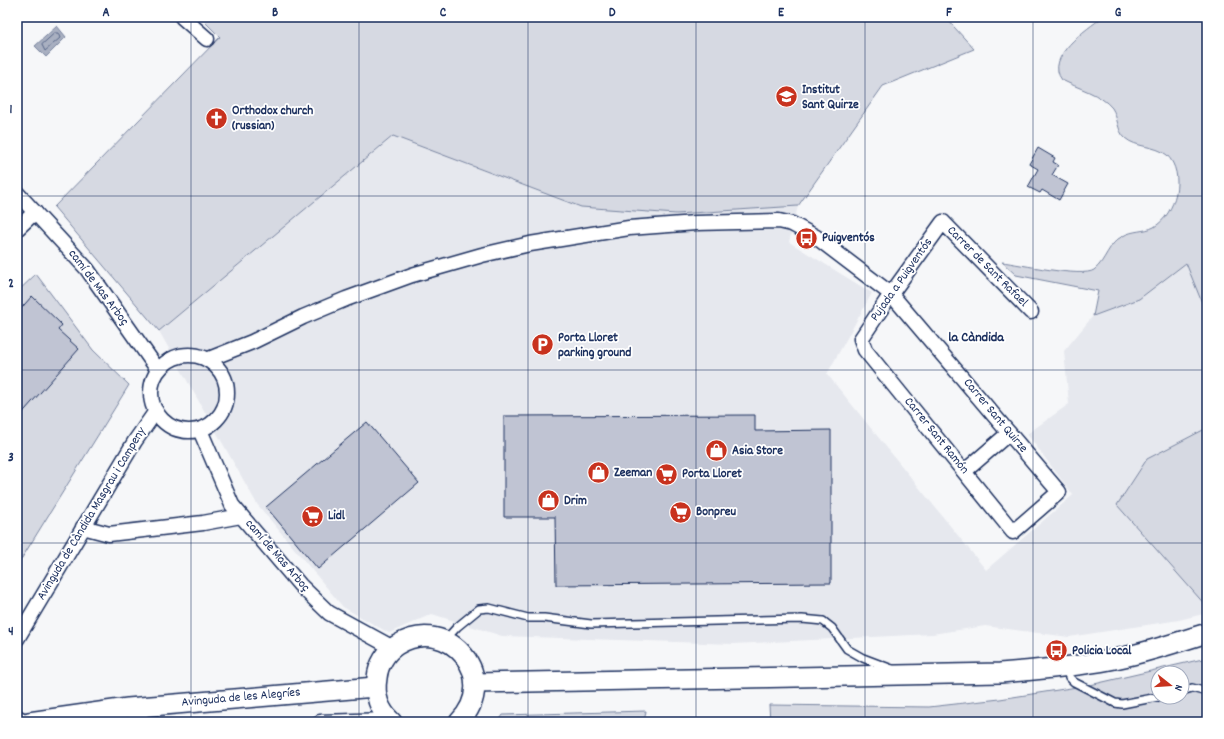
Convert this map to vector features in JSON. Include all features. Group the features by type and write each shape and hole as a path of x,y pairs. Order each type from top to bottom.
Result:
{"main road":[{"path":"475,683 1000,673 1065,667 1111,660 1163,647 1207,632"},
{"path":"390,721 381,708 375,687 377,672 383,659 393,648 406,639 422,636 437,637 445,640 464,654 471,667 475,683 471,704 467,713 459,722"},
{"name":"Avinguda de les Alegríes","path":"29,722 128,708 375,687"}],"street":[{"path":"182,17 207,39"},
{"name":"camí de Mas Arboç","path":"17,193 87,269 158,370"},
{"path":"17,229 35,212"},
{"path":"209,359 252,342 303,316 412,275 455,262 530,244 629,228 754,221 779,221 792,224 816,237 891,294"},
{"name":"Pujada a Puigventós","path":"861,339 891,294 943,222"},
{"name":"Carrer de Sant Rafael","path":"943,222 1031,312"},
{"name":"Carrer Sant Quirze","path":"891,294 1059,492 1013,532"},
{"name":"Carrer Sant Ramón","path":"861,339 865,350 965,471 1013,532"},
{"path":"187,354 198,355 209,359 225,378 228,391 226,404 221,415 211,424 200,430 179,430 166,422 156,411 152,401 151,390 153,380 158,370 166,362 176,356 187,354"},
{"name":"Avinguda de Càndida Masgrau i Campeny","path":"17,639 135,441 156,411"},
{"name":"camí de Mas Arboç","path":"200,430 232,505 300,585 329,613 393,648"},
{"path":"965,471 1009,433"},
{"path":"83,527 109,534 203,523 241,516"},
{"path":"128,708 143,722"},
{"path":"17,717 26,722"},
{"path":"320,722 390,721"}],"lane":[{"path":"445,640 457,626 479,609 489,608 528,618 544,618 591,624 802,619 822,621 832,628 847,648 863,658 907,675"},
{"path":"1065,667 1069,677 1074,682 1115,703 1122,704 1150,699"},
{"path":"1190,689 1207,692"}],"shaded area":[{"path":"200,17 945,17 974,49 883,86 798,206 676,214 581,207 393,136 159,331 54,207 220,37"},
{"path":"1103,17 1207,17 1207,315 1186,263 1139,299 1093,316 1098,291 1016,275 1002,262 1064,272 1087,272 1094,270 1110,247 1118,239 1127,234 1154,227 1162,221 1173,204 1177,183 1176,172 1173,163 1167,155 1157,150 1129,141 1125,138 1120,132 1112,108 1107,103 1095,95 1062,80 1058,71 1059,62 1063,53 1070,44"},
{"path":"393,136 581,207 676,214 798,206 789,242 872,293 827,374 986,570 1073,495 1027,434 1069,404 1064,351 1093,316 1139,299 1186,262 1207,315 1207,428 1147,459 1207,607 1207,613 1179,620 1069,637 985,626 932,634 733,644 502,636 432,614 389,633 343,607 257,504 159,331"},
{"path":"36,274 93,350 129,385 17,566 17,292"},
{"path":"1207,428 1207,607 1117,505 1147,459"},
{"path":"1207,658 1207,722 770,722 769,705 929,707 1000,699 1090,685 1150,671 1150,705 1190,705 1190,665 1177,665"},
{"path":"646,711 644,722 498,722 503,715"}],"water":[{"path":"57,26 66,37 46,57 35,46"}],"building":[{"path":"1038,148 1055,158 1053,162 1058,165 1052,175 1068,184 1059,200 1042,190 1040,193 1028,187 1038,169 1029,164"},
{"path":"32,296 62,325 58,330 79,349 17,419 17,313"},
{"name":"Porta Lloret","path":"755,415 755,431 831,430 831,583 556,585 555,517 504,517 504,416"},
{"path":"367,422 419,483 318,569 266,507"}],"place":[{"name":"Institut Sant Quirze","path":"786,97"},
{"name":"Orthodox church (russian)","path":"216,118"},
{"name":"Puigventós","path":"807,238"},
{"name":"Porta Lloret parking ground","path":"542,345"},
{"name":"Asia Store","path":"717,451"},
{"name":"Zeeman","path":"598,473"},
{"name":"Porta Lloret","path":"667,474"},
{"name":"Drim","path":"549,501"},
{"name":"Bonpreu","path":"681,512"},
{"name":"Lidl","path":"313,516"},
{"name":"Policia Local","path":"1057,651"}],"district":[{"name":"la Càndida","path":"976,338"}]}
